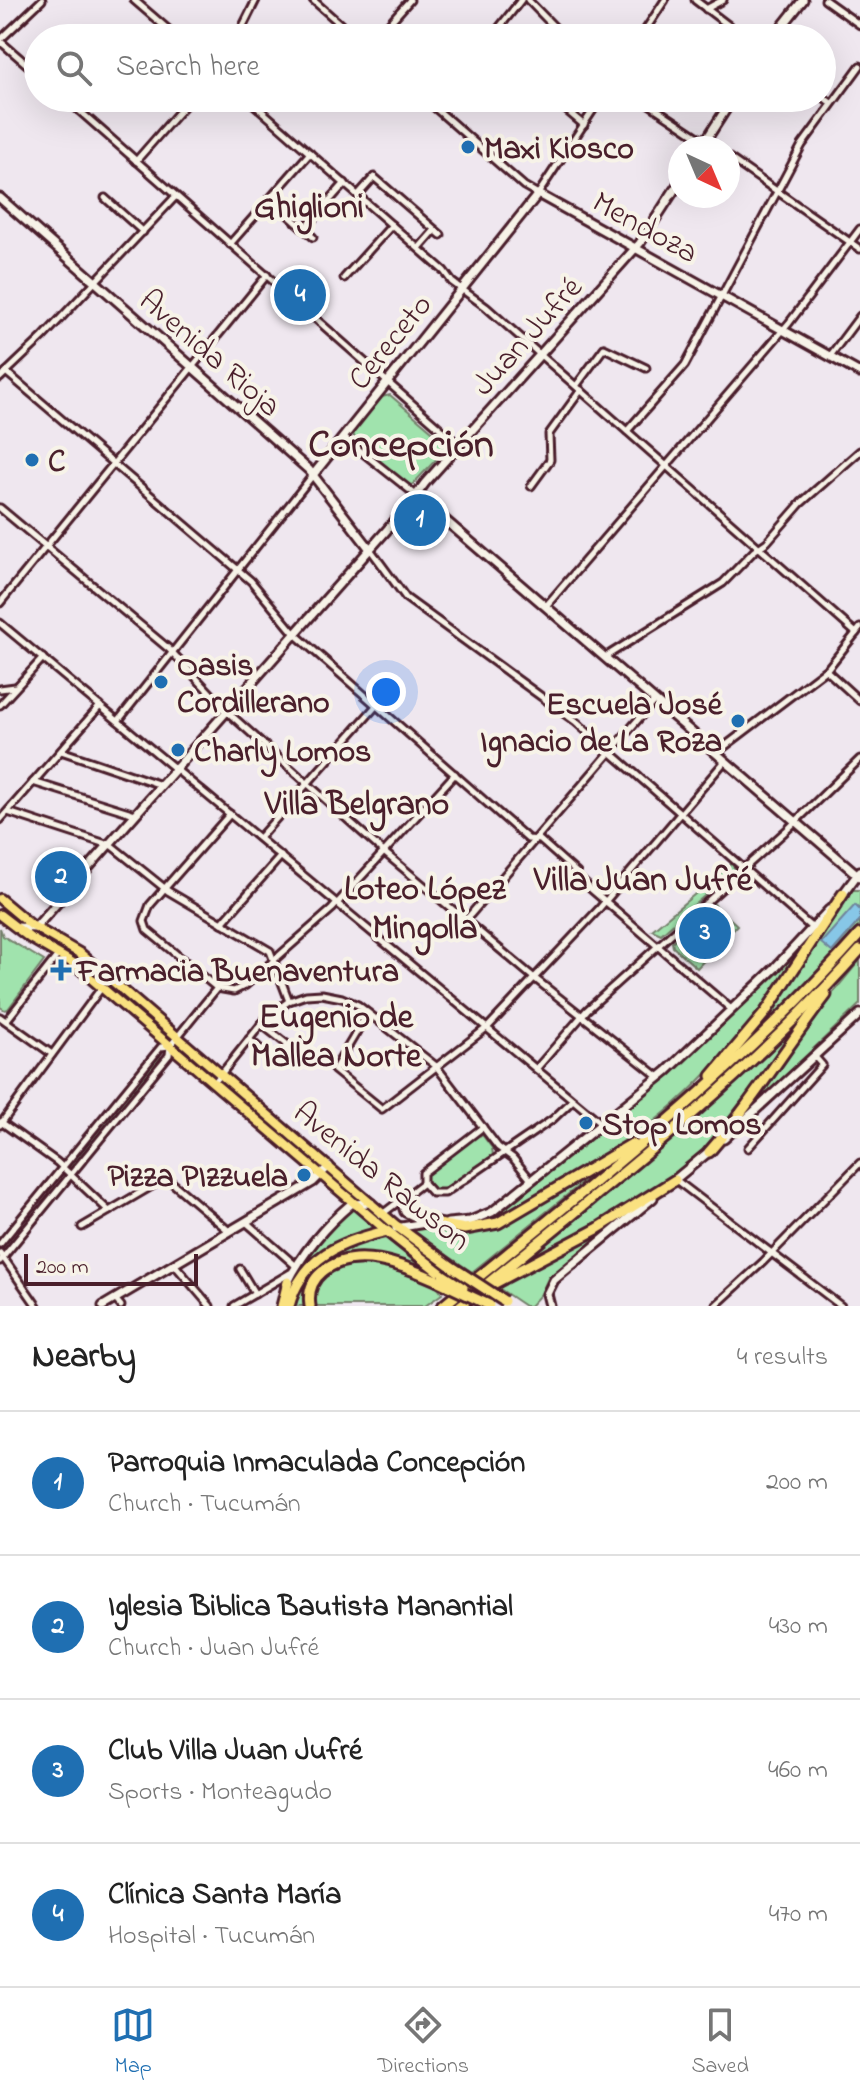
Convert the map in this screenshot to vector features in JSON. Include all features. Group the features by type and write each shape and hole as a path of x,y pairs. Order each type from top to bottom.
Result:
{"highway":[{"path":"683,1108 765,1013 843,894"},
{"path":"443,1306 683,1108 775,1025 860,934"},
{"path":"709,1152 744,1111 787,1046 860,951"},
{"path":"460,1306 719,1092 810,1005 860,951"},
{"path":"428,1222 465,1229 503,1221 666,1123"},
{"path":"460,1306 521,1268 597,1229 675,1180"},
{"name":"Avenida Rawson","path":"398,1227 508,1303"},
{"path":"283,1303 321,1256 353,1240 387,1231"},
{"name":"Avenida Rawson","path":"387,1231 439,1277 490,1306"},
{"path":"310,1306 309,1294 317,1276 343,1262 383,1261 439,1277"},
{"path":"434,1306 495,1263"},
{"path":"283,1303 288,1282"}],"main road":[{"name":"Avenida Rawson","path":"1,902 102,972 398,1227"},
{"name":"Avenida Rawson","path":"0,915 102,987 387,1231"}],"street":[{"path":"24,61 0,40 42,0"},
{"path":"134,0 162,24"},
{"path":"244,24 256,0"},
{"path":"313,0 340,24"},
{"path":"389,24 410,0"},
{"path":"502,24 521,0"},
{"path":"528,0 551,24"},
{"path":"649,24 665,0"},
{"path":"695,0 726,24"},
{"path":"706,9 723,0"},
{"path":"784,24 803,0"},
{"path":"825,0 860,25"},
{"path":"836,97 860,66"},
{"path":"85,112 136,161 459,445"},
{"path":"136,161 179,112"},
{"path":"263,112 419,248 461,289 858,631 826,670 716,753"},
{"name":"Mendoza","path":"440,112 524,186 860,373"},
{"path":"569,112 584,125"},
{"name":"Cereceto","path":"118,721 538,194 592,112"},
{"path":"659,112 691,136"},
{"path":"709,136 724,112"},
{"path":"627,431 685,365 802,145 825,112"},
{"path":"230,244 310,153"},
{"path":"740,165 860,249"},
{"path":"358,195 374,177 441,235"},
{"path":"304,229 345,183"},
{"path":"0,378 176,196"},
{"name":"Avenida Rioja","path":"0,198 313,475 406,598 576,722 812,928"},
{"path":"105,198 143,232"},
{"path":"270,199 313,237"},
{"name":"Juan Jufré","path":"35,928 636,248 668,199"},
{"path":"344,278 392,225"},
{"path":"546,606 783,330 860,229"},
{"path":"419,248 434,231"},
{"path":"0,603 267,275"},
{"path":"830,356 860,316"},
{"path":"531,486 550,460 549,434 604,348 646,368"},
{"path":"6,372 251,581 295,634 376,706 528,839 540,840 577,873 577,877 731,1009"},
{"path":"343,437 416,495 859,874 812,928 659,1077 497,1208 480,1218 464,1222 428,1222 387,1231"},
{"path":"605,657 723,583 801,503 860,451"},
{"path":"0,508 173,653 227,711 385,853 659,1077"},
{"path":"0,623 601,1123"},
{"path":"0,705 43,658"},
{"path":"826,670 860,701"},
{"path":"0,689 16,687"},
{"path":"465,921 655,700"},
{"path":"0,820 100,706"},
{"path":"259,838 376,706"},
{"path":"61,751 161,785"},
{"path":"536,1069 582,1016 796,822 860,759"},
{"path":"368,1013 334,1070 382,1109 486,1028 605,901 725,761"},
{"path":"230,814 147,909 144,923 147,930 217,988 239,990 337,904 455,774"},
{"path":"33,782 135,814"},
{"path":"8,812 108,845 164,888 270,951 289,1001"},
{"path":"222,923 281,856"},
{"path":"11,925 21,929 35,928"},
{"path":"6,1021 59,954"},
{"path":"102,972 102,987 1,1123 62,1168 109,1211"},
{"path":"37,1306 1,1257 169,1055 170,1046 177,1036 217,988"},
{"path":"214,1083 261,1024 289,1001 313,994 333,996 354,1003 437,1067 483,1127 531,1180"},
{"path":"550,1306 547,1294 554,1280 747,1119 860,1014"},
{"path":"0,1017 52,1054"},
{"path":"249,1039 275,1062 288,1045 261,1024"},
{"path":"0,1244 161,1047 170,1046"},
{"path":"748,1148 822,1065 815,1057"},
{"path":"804,1067 812,1075"},
{"path":"483,1127 423,1173 423,1183 432,1193 443,1194 556,1117 573,1100"},
{"path":"747,1119 761,1133"},
{"path":"715,1306 860,1163"},
{"path":"103,1306 118,1302 174,1264 313,1182 329,1166"},
{"path":"82,1227 162,1180 169,1180 229,1231"},
{"path":"675,1180 841,1306"},
{"path":"374,1220 423,1183"},
{"path":"336,1217 341,1205 339,1191"},
{"path":"407,1195 403,1206 405,1212 428,1222"},
{"path":"288,1282 295,1268 336,1217 353,1203 371,1203"},
{"path":"246,1222 295,1268"},
{"path":"174,1264 210,1306"},
{"path":"234,1306 295,1268"},
{"path":"240,1269 255,1294"},
{"path":"270,1285 277,1288 283,1303"}],"green space":[{"path":"390,395 446,443 446,449 412,485 406,484 355,440 353,432 382,397"},
{"path":"731,864 735,869 661,934 652,930"},
{"path":"853,890 860,890 860,910 855,906 832,952 860,920 860,925 799,993 733,1057"},
{"path":"714,904 737,925 697,968 673,947 672,942"},
{"path":"0,928 3,936 44,961 5,1010 0,1007"},
{"path":"805,940 771,994 732,1045 665,1113 587,1168 497,1220 484,1222 502,1211 659,1082 734,1014"},
{"path":"860,960 860,1004 743,1116 817,1012"},
{"path":"806,1015 719,1136 649,1191 520,1265 703,1112"},
{"path":"158,1055 163,1059 73,1168 70,1167 68,1165"},
{"path":"478,1135 483,1136 492,1148 493,1155 445,1189 435,1189 427,1182 427,1174"},
{"path":"598,1170 472,1272 412,1231 422,1227 477,1231"},
{"path":"350,1207 377,1229 315,1257 300,1272 286,1299 299,1268"},
{"path":"627,1213 548,1278 541,1294 530,1306 525,1306 497,1287"},
{"path":"382,1235 422,1268 420,1270 380,1258 324,1266 307,1306 291,1306 303,1278 338,1248"},
{"path":"354,1264 416,1275 436,1286 442,1294 425,1306 314,1306 316,1289 324,1276 337,1268"}],"water":[{"path":"855,905 860,910 860,920 832,952 821,943"}],"place":[{"name":"Maxi Kiosco","path":"468,147"},
{"name":"Clínica Santa María","path":"300,295"},
{"name":"C","path":"32,460"},
{"name":"Parroquia Inmaculada Concepción","path":"420,520"},
{"name":"Oasis Cordillerano","path":"161,682"},
{"name":"Escuela José Ignacio de La Roza","path":"738,721"},
{"name":"Charly Lomos","path":"178,750"},
{"name":"Iglesia Biblica Bautista Manantial","path":"61,877"},
{"name":"Club Villa Juan Jufré","path":"705,933"},
{"name":"Farmacia Buenaventura","path":"61,970"},
{"name":"Stop Lomos","path":"586,1123"},
{"name":"Pizza PIzzuela","path":"304,1175"}],"district":[{"name":"Ghiglioni","path":"309,205"},
{"name":"Concepción","path":"401,442"},
{"name":"Villa Belgrano","path":"357,802"},
{"name":"Villa Juan Jufré","path":"643,878"},
{"name":"Loteo López Mingolla","path":"425,906"},
{"name":"Eugenio de Mallea Norte","path":"336,1034"}]}
